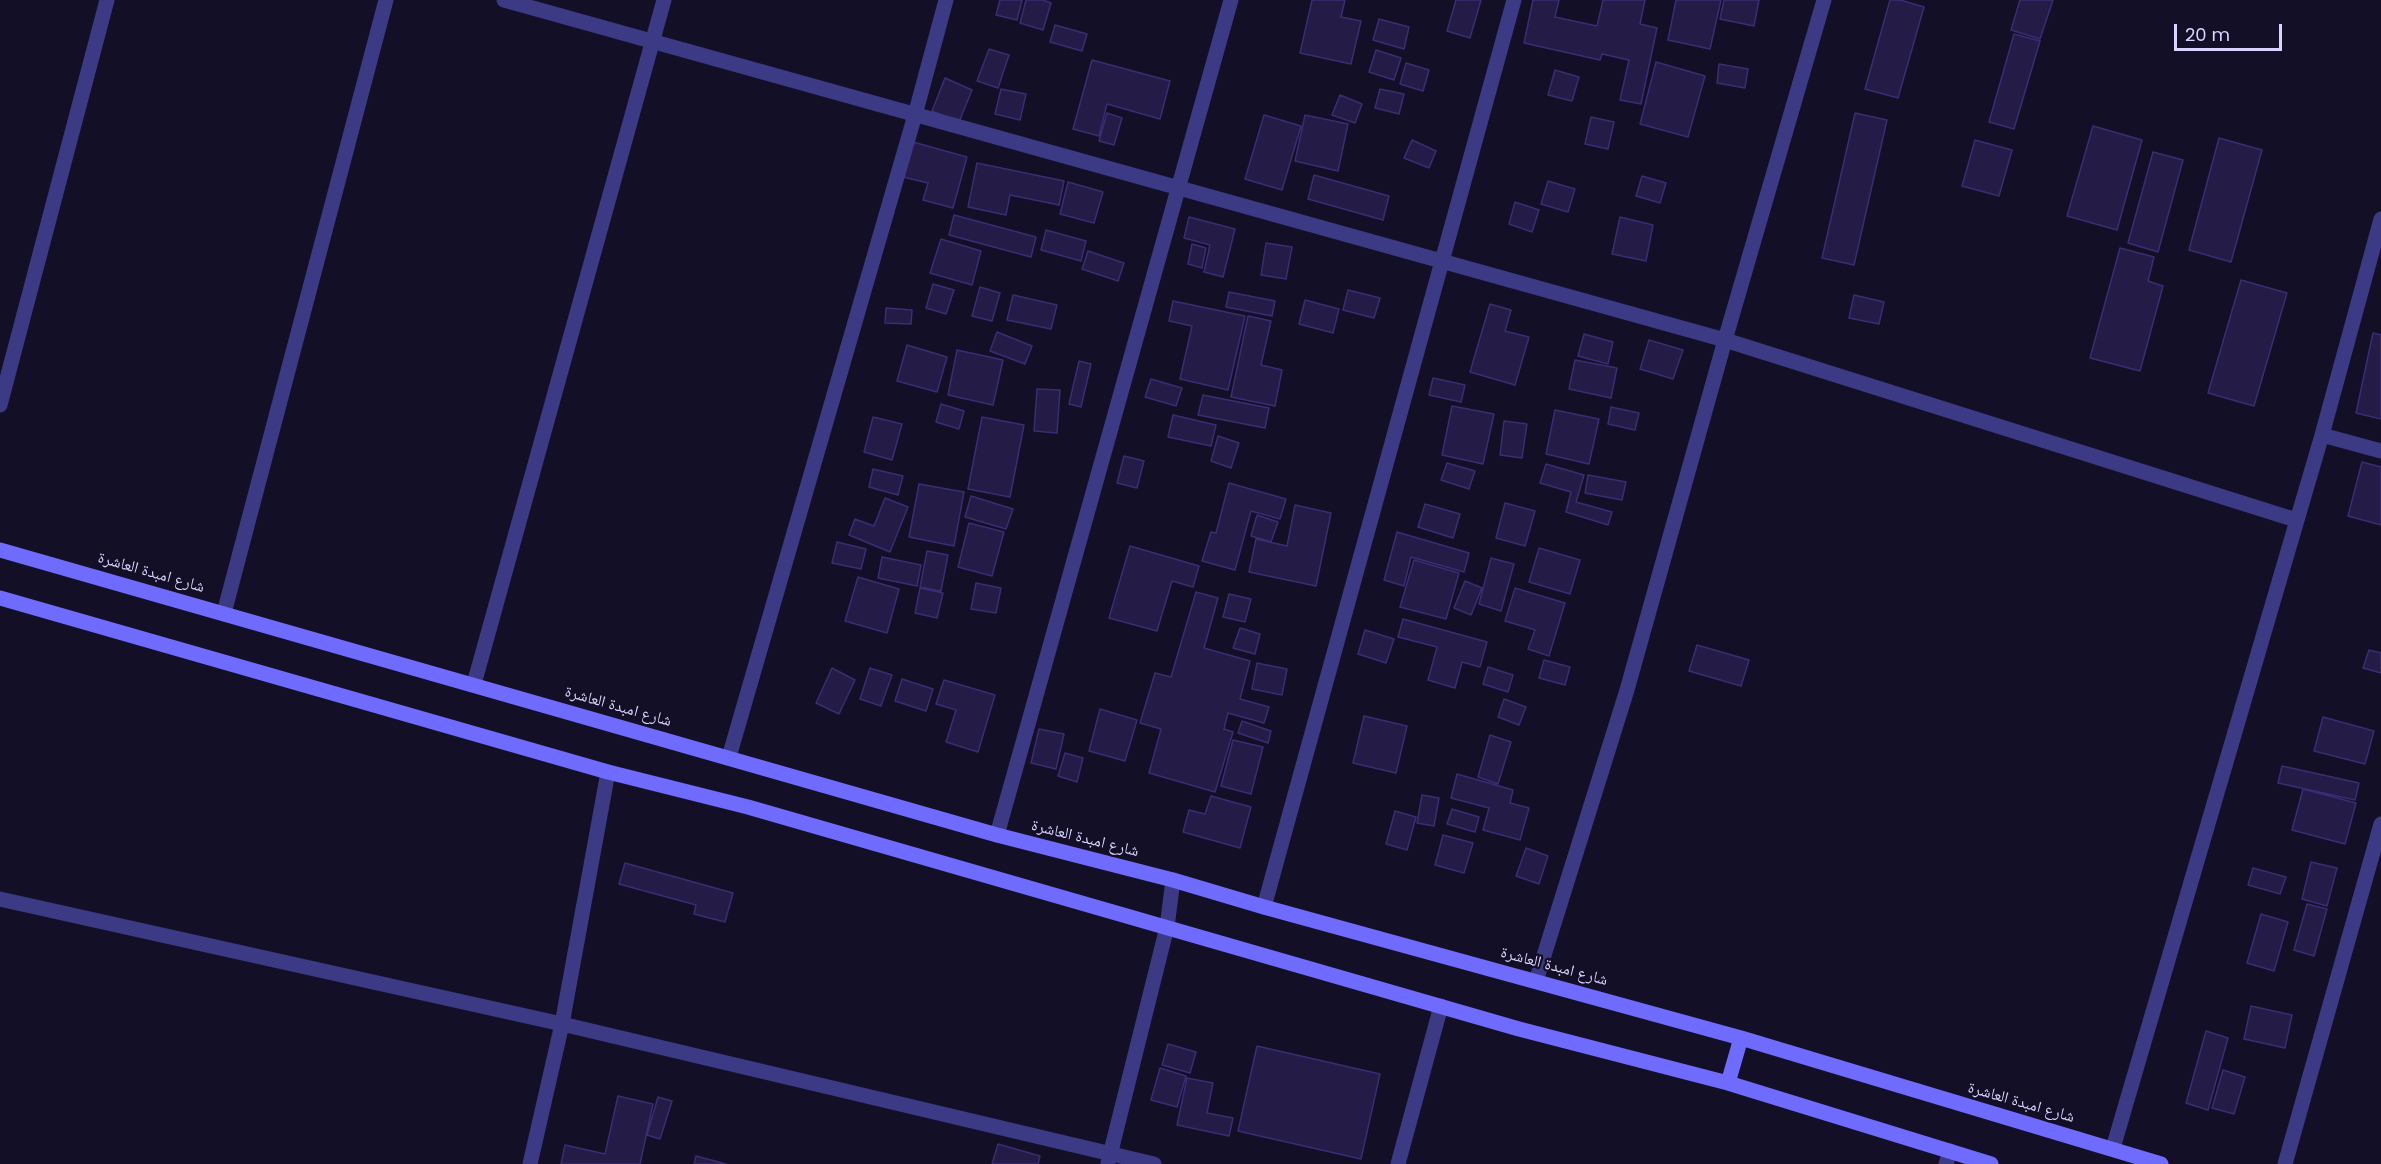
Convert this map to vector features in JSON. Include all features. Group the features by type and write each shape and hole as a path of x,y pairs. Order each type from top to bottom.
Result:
{"main road":[{"name":"شارع امبدة العاشرة","path":"0,550 997,835 1173,880 1741,1038 2114,1148 2161,1164"},
{"path":"0,598 608,772 748,807 1519,1029 1728,1083 1948,1158 1991,1164"},
{"path":"1728,1083 1741,1038"}],"street":[{"path":"0,405 107,0"},
{"path":"224,613 387,0"},
{"path":"504,0 1725,340 2296,520"},
{"path":"474,684 664,0"},
{"path":"729,757 915,115 946,0"},
{"path":"997,835 1231,0"},
{"path":"1264,907 1514,0"},
{"path":"1536,981 1627,690 1725,340 1824,0"},
{"path":"2114,1148 2322,435 2381,219"},
{"path":"2322,435 2381,451"},
{"path":"530,1164 562,1024 608,772"},
{"path":"2285,1164 2381,824"},
{"path":"1109,1159 1167,927 1173,880"},
{"path":"0,899 562,1024 1109,1159 1154,1164"},
{"path":"1398,1164 1441,1006"}],"building":[{"path":"1000,0 1022,0 1017,20 996,15"},
{"path":"1026,0 1043,0 1051,3 1043,30 1020,23"},
{"path":"1312,0 1345,0 1341,17 1361,21 1351,64 1300,53"},
{"path":"1456,0 1481,0 1470,38 1447,31"},
{"path":"1533,0 1559,0 1555,17 1597,26 1603,0 1645,0 1640,24 1657,28 1641,104 1620,100 1629,60 1602,54 1600,60 1524,43"},
{"path":"1676,0 1721,0 1710,49 1668,40"},
{"path":"1724,0 1759,0 1754,26 1720,19"},
{"path":"1890,0 1900,0 1924,7 1898,98 1865,89"},
{"path":"2020,0 2053,0 2040,39 2011,30"},
{"path":"1379,19 1409,27 1404,49 1373,40"},
{"path":"1055,25 1087,34 1082,51 1050,42"},
{"path":"2014,34 2040,41 2014,129 1989,122"},
{"path":"989,49 1009,55 998,88 977,81"},
{"path":"1376,50 1401,58 1394,80 1369,72"},
{"path":"1092,60 1170,81 1160,119 1107,104 1099,136 1073,129"},
{"path":"1656,62 1705,76 1688,137 1640,124"},
{"path":"1406,63 1429,70 1423,91 1400,84"},
{"path":"1719,64 1748,69 1745,88 1717,83"},
{"path":"1555,70 1579,77 1572,101 1548,95"},
{"path":"945,78 972,90 959,122 932,111"},
{"path":"1001,89 1026,94 1020,120 995,114"},
{"path":"1380,89 1404,94 1399,114 1375,108"},
{"path":"1340,95 1362,104 1355,123 1332,115"},
{"path":"1107,113 1122,118 1114,145 1099,141"},
{"path":"1855,113 1887,120 1854,265 1822,258"},
{"path":"1264,115 1301,126 1282,190 1245,179"},
{"path":"1305,115 1348,124 1338,171 1295,161"},
{"path":"1591,117 1614,122 1608,149 1585,144"},
{"path":"2093,126 2142,140 2117,230 2067,216"},
{"path":"2219,138 2262,150 2231,262 2189,250"},
{"path":"1412,140 1436,151 1429,168 1404,158"},
{"path":"1975,140 2012,150 1999,196 1962,186"},
{"path":"913,142 967,157 953,208 923,200 928,183 903,177"},
{"path":"2153,152 2183,160 2158,252 2128,243"},
{"path":"977,163 1064,181 1059,205 1010,195 1006,215 968,207"},
{"path":"1314,175 1389,196 1383,220 1308,199"},
{"path":"1642,176 1666,183 1660,203 1636,196"},
{"path":"1548,181 1575,189 1568,212 1541,204"},
{"path":"1068,182 1103,192 1094,223 1060,214"},
{"path":"1515,202 1539,210 1532,232 1509,224"},
{"path":"954,215 1036,237 1031,257 949,235"},
{"path":"1189,217 1235,229 1223,277 1204,272 1210,245 1184,238"},
{"path":"1620,217 1653,225 1646,261 1612,254"},
{"path":"1046,230 1086,241 1081,261 1041,250"},
{"path":"941,239 981,251 972,285 930,273"},
{"path":"1266,243 1292,247 1286,279 1261,275"},
{"path":"1192,244 1206,248 1202,268 1188,264"},
{"path":"2120,248 2154,257 2148,281 2163,286 2140,371 2090,358"},
{"path":"1088,251 1124,263 1118,281 1082,269"},
{"path":"2241,280 2287,293 2254,406 2208,393"},
{"path":"933,284 954,290 946,314 926,308"},
{"path":"980,287 1000,293 992,321 972,316"},
{"path":"1348,290 1380,298 1374,318 1343,310"},
{"path":"1229,292 1275,301 1272,316 1226,307"},
{"path":"1013,295 1057,305 1051,329 1007,320"},
{"path":"1854,295 1884,302 1879,324 1849,318"},
{"path":"1305,300 1339,309 1333,333 1299,324"},
{"path":"1173,301 1245,316 1228,390 1180,379 1192,326 1169,321"},
{"path":"1490,304 1511,310 1505,331 1529,337 1515,385 1470,372"},
{"path":"886,308 912,310 911,324 885,323"},
{"path":"1248,316 1271,321 1261,365 1282,370 1275,406 1231,397"},
{"path":"997,332 1032,346 1025,364 990,351"},
{"path":"2373,333 2381,335 2381,419 2356,413"},
{"path":"1584,334 1613,342 1608,364 1578,356"},
{"path":"1649,340 1683,350 1673,379 1640,369"},
{"path":"907,345 947,357 937,392 897,381"},
{"path":"957,350 1003,360 993,405 948,395"},
{"path":"1575,360 1617,368 1611,398 1569,389"},
{"path":"1079,361 1091,364 1081,407 1069,404"},
{"path":"1433,378 1465,385 1461,402 1429,395"},
{"path":"1151,379 1182,388 1176,406 1145,397"},
{"path":"1037,389 1060,390 1057,433 1034,431"},
{"path":"1203,395 1269,408 1265,428 1198,415"},
{"path":"941,404 964,411 959,429 936,422"},
{"path":"1452,406 1494,414 1483,464 1442,455"},
{"path":"1611,407 1639,413 1635,430 1608,424"},
{"path":"1555,410 1599,419 1589,464 1546,454"},
{"path":"1173,415 1216,425 1211,446 1168,437"},
{"path":"873,417 902,424 892,460 864,452"},
{"path":"982,417 1024,425 1010,497 968,489"},
{"path":"1504,421 1527,424 1522,458 1500,455"},
{"path":"1218,436 1239,443 1231,468 1211,461"},
{"path":"1124,456 1144,461 1137,488 1117,483"},
{"path":"2362,462 2381,467 2381,525 2348,516"},
{"path":"1447,463 1475,471 1469,489 1441,480"},
{"path":"1546,464 1584,475 1576,502 1612,512 1608,525 1566,512 1571,492 1540,483"},
{"path":"873,469 903,476 898,495 869,487"},
{"path":"1588,475 1626,482 1622,500 1585,493"},
{"path":"1229,483 1286,499 1280,519 1251,511 1235,570 1202,561 1211,532 1216,533"},
{"path":"919,484 964,492 954,546 909,537"},
{"path":"971,496 1013,509 1006,529 965,517"},
{"path":"885,498 908,507 890,552 849,535 855,519 874,526"},
{"path":"1505,503 1535,511 1525,546 1496,538"},
{"path":"1425,504 1460,514 1453,538 1418,527"},
{"path":"1295,505 1331,513 1316,586 1249,572 1256,539 1287,546"},
{"path":"1257,515 1278,522 1271,542 1251,536"},
{"path":"969,523 1004,532 992,576 958,567"},
{"path":"1397,532 1469,553 1464,572 1411,557 1404,586 1384,580"},
{"path":"837,542 866,549 861,569 832,563"},
{"path":"1130,546 1199,566 1193,587 1172,581 1157,631 1109,618"},
{"path":"1539,548 1580,560 1570,594 1529,582"},
{"path":"927,551 948,555 941,591 920,587"},
{"path":"882,557 921,565 917,586 878,578"},
{"path":"1491,558 1514,564 1501,611 1479,604"},
{"path":"1414,560 1459,573 1446,619 1400,607"},
{"path":"858,577 899,589 887,633 845,621"},
{"path":"1465,581 1482,588 1471,615 1454,608"},
{"path":"976,583 1001,588 996,613 971,609"},
{"path":"920,588 943,593 937,618 915,613"},
{"path":"1515,588 1565,603 1549,656 1528,649 1535,630 1505,621"},
{"path":"1196,592 1218,598 1204,648 1250,661 1240,699 1269,707 1264,723 1228,713 1224,729 1233,732 1215,792 1149,773 1161,729 1140,723 1155,673 1171,677"},
{"path":"1229,594 1251,599 1245,622 1223,617"},
{"path":"1403,619 1487,642 1480,667 1462,662 1455,688 1428,680 1437,647 1398,637"},
{"path":"1240,628 1260,634 1255,654 1233,648"},
{"path":"1365,630 1394,639 1386,663 1358,654"},
{"path":"1697,645 1749,660 1741,686 1689,671"},
{"path":"2369,650 2381,653 2381,673 2363,668"},
{"path":"1544,660 1570,667 1565,685 1539,678"},
{"path":"1257,663 1287,669 1282,695 1252,689"},
{"path":"1488,667 1513,675 1508,692 1483,684"},
{"path":"832,668 855,680 839,714 816,703"},
{"path":"870,668 892,675 881,706 860,699"},
{"path":"902,679 933,689 926,711 895,701"},
{"path":"944,680 995,695 978,752 946,742 956,710 936,704"},
{"path":"1504,699 1526,707 1519,725 1498,717"},
{"path":"1100,709 1137,720 1125,761 1089,751"},
{"path":"1364,716 1407,726 1396,773 1353,763"},
{"path":"2323,717 2374,731 2365,764 2314,751"},
{"path":"1242,721 1271,731 1268,743 1238,733"},
{"path":"1039,729 1064,734 1056,769 1031,763"},
{"path":"1490,735 1511,742 1498,784 1478,777"},
{"path":"1233,740 1263,747 1251,794 1221,786"},
{"path":"1065,753 1083,758 1077,782 1058,776"},
{"path":"2282,766 2359,783 2355,800 2278,783"},
{"path":"1457,774 1513,790 1510,803 1529,808 1520,840 1483,830 1489,808 1451,798"},
{"path":"2303,789 2356,803 2345,844 2292,830"},
{"path":"1422,795 1439,798 1434,826 1417,823"},
{"path":"1211,796 1251,807 1240,848 1183,832 1189,810 1205,814"},
{"path":"1452,809 1479,817 1475,832 1447,824"},
{"path":"1395,811 1416,817 1407,850 1386,844"},
{"path":"1443,835 1473,843 1464,873 1435,865"},
{"path":"1526,848 1548,856 1539,884 1516,876"},
{"path":"2311,862 2337,868 2327,906 2302,899"},
{"path":"625,863 733,893 725,922 694,914 696,905 619,884"},
{"path":"2253,868 2286,877 2280,894 2248,885"},
{"path":"2307,904 2327,909 2314,956 2294,950"},
{"path":"2261,914 2288,922 2274,971 2247,963"},
{"path":"2251,1006 2292,1015 2285,1048 2244,1039"},
{"path":"2206,1031 2228,1038 2208,1110 2186,1103"},
{"path":"1168,1044 1196,1052 1190,1073 1162,1065"},
{"path":"1257,1046 1380,1074 1361,1159 1238,1131"},
{"path":"1160,1068 1186,1076 1177,1107 1151,1100"},
{"path":"2223,1070 2245,1077 2234,1114 2212,1108"},
{"path":"1187,1078 1213,1083 1207,1113 1233,1118 1229,1136 1177,1125"},
{"path":"618,1096 653,1104 640,1164 561,1164 565,1145 605,1154"},
{"path":"658,1097 672,1101 660,1139 647,1135"},
{"path":"998,1144 1040,1156 1038,1164 992,1164"},
{"path":"696,1156 726,1164 694,1164"}]}
